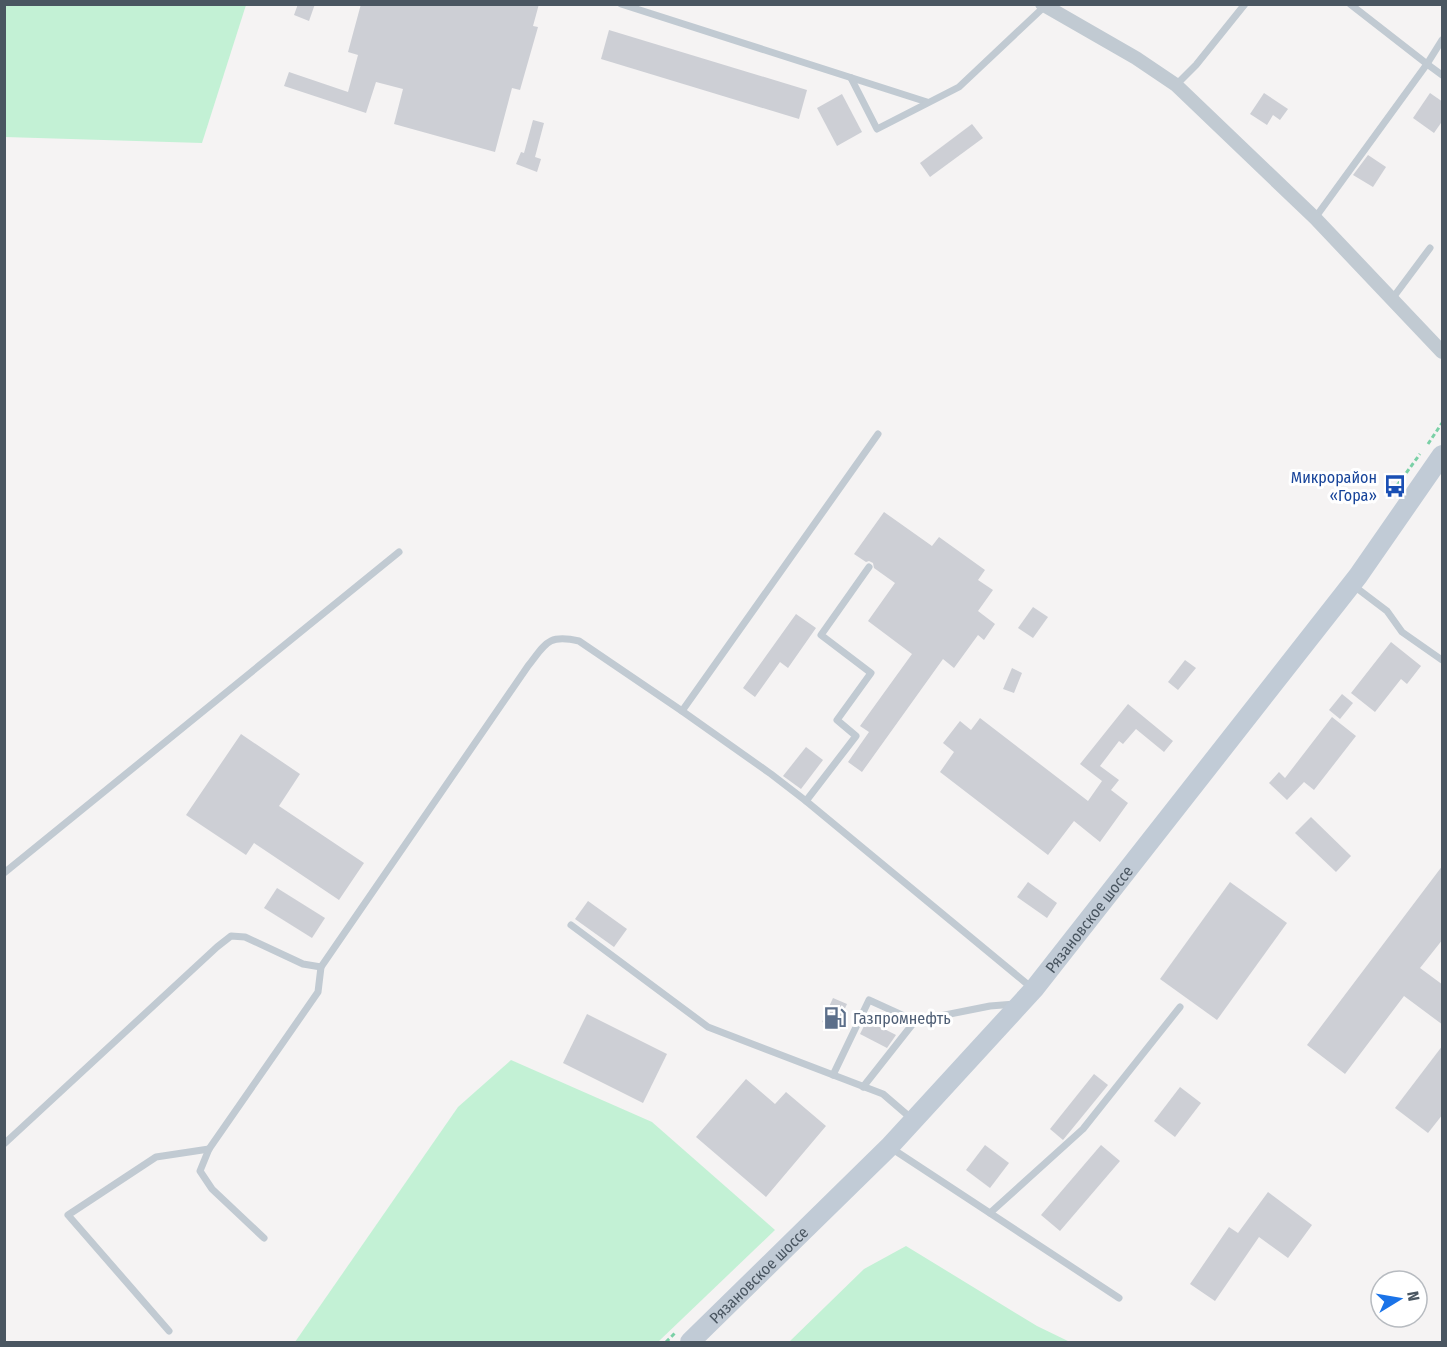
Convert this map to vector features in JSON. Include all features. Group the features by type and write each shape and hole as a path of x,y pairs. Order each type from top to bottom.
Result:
{"main road":[{"name":"Рязановское шоссе","path":"690,1342 889,1147 1028,997 1352,584 1443,455"}],"street":[{"path":"1043,5 1136,58 1176,85 1315,218 1443,352"}],"lane":[{"path":"621,4 927,102"},
{"path":"1176,85 1196,65 1245,4"},
{"path":"1350,4 1443,75"},
{"path":"851,78 877,129 959,87 1043,5"},
{"path":"1315,218 1443,40"},
{"path":"1392,299 1430,248"},
{"path":"682,711 878,434"},
{"path":"4,873 399,552"},
{"path":"806,801 856,736 837,720 872,673 821,635 869,567"},
{"path":"1352,584 1387,611 1402,632 1443,660"},
{"path":"264,1238 212,1189 200,1171 209,1149 318,992 321,967 528,666 546,643 562,637 579,641 682,711 806,801 1028,997"},
{"path":"571,924 708,1027 883,1094 914,1120"},
{"path":"4,1144 231,936 244,937 303,964 321,967"},
{"path":"833,1075 869,1000 915,1021 1028,997"},
{"path":"990,1213 1083,1129 1179,1007"},
{"path":"863,1087 915,1021"},
{"path":"889,1147 1119,1298"},
{"path":"169,1331 68,1215 156,1157 209,1149"}],"path":[{"path":"1393,491 1443,423"}],"green space":[{"path":"5,4 246,4 202,143 5,137"},
{"path":"511,1060 652,1122 775,1230 658,1342 295,1342 458,1107"},
{"path":"906,1246 1037,1326 1070,1342 789,1342 864,1269"}],"building":[{"path":"298,4 315,4 309,21 294,15"},
{"path":"361,4 539,4 533,26 538,27 520,90 512,88 495,152 394,124 403,89 376,82 366,113 284,86 289,72 348,92 358,55 348,52"},
{"path":"609,30 807,90 799,119 601,59"},
{"path":"1264,93 1288,109 1280,120 1273,115 1267,125 1250,114"},
{"path":"1430,93 1443,102 1443,120 1434,133 1413,118"},
{"path":"842,94 862,132 837,146 817,108"},
{"path":"533,120 544,123 535,157 541,159 537,172 516,164 521,152 524,153"},
{"path":"972,124 983,138 930,177 920,163"},
{"path":"1368,155 1386,167 1373,187 1353,175"},
{"path":"884,512 932,546 939,537 985,570 978,580 993,590 978,611 995,624 984,640 978,635 954,668 943,659 862,772 848,762 869,732 860,726 912,654 868,621 895,583 874,568 873,563 866,562 854,554"},
{"path":"1033,607 1048,617 1033,638 1018,628"},
{"path":"796,614 816,628 788,668 780,662 755,697 743,688"},
{"path":"1391,642 1421,666 1407,684 1401,679 1375,712 1351,693"},
{"path":"1185,660 1196,668 1178,690 1168,682"},
{"path":"1012,668 1022,673 1014,693 1003,689"},
{"path":"1342,694 1353,703 1340,719 1329,710"},
{"path":"1128,704 1173,741 1164,752 1136,729 1123,744 1119,741 1100,766 1119,780 1111,790 1128,803 1100,842 1074,821 1048,855 940,772 954,752 943,743 960,721 971,730 980,718 1088,801 1102,781 1080,764"},
{"path":"1332,717 1356,736 1314,790 1304,782 1287,800 1269,783 1279,772 1285,778"},
{"path":"241,734 300,774 279,806 364,863 339,900 254,843 246,855 186,815"},
{"path":"806,747 823,760 801,789 783,776"},
{"path":"1311,817 1351,856 1336,872 1295,833"},
{"path":"1443,865 1443,939 1420,968 1443,985 1443,1025 1404,996 1345,1074 1307,1045"},
{"path":"1028,882 1057,903 1047,918 1017,897"},
{"path":"1230,882 1287,923 1217,1020 1160,979"},
{"path":"277,888 325,918 312,938 264,908"},
{"path":"588,901 627,929 614,947 575,919"},
{"path":"833,998 847,1004 836,1028 822,1022"},
{"path":"587,1014 667,1054 643,1103 563,1063"},
{"path":"867,1020 896,1035 887,1048 860,1034"},
{"path":"1443,1045 1443,1114 1428,1133 1395,1108"},
{"path":"1094,1074 1108,1085 1063,1140 1050,1129"},
{"path":"746,1079 775,1104 786,1092 826,1126 766,1197 696,1137"},
{"path":"1180,1087 1201,1103 1175,1137 1154,1121"},
{"path":"985,1145 1009,1163 990,1188 966,1170"},
{"path":"1101,1145 1120,1161 1060,1231 1041,1215"},
{"path":"1268,1192 1312,1225 1288,1258 1259,1237 1215,1301 1190,1284 1229,1227 1238,1233"}],"place":[{"name":"Микрорайон «Гора»","path":"1395,486"},
{"name":"Газпромнефть","path":"835,1018"}]}
